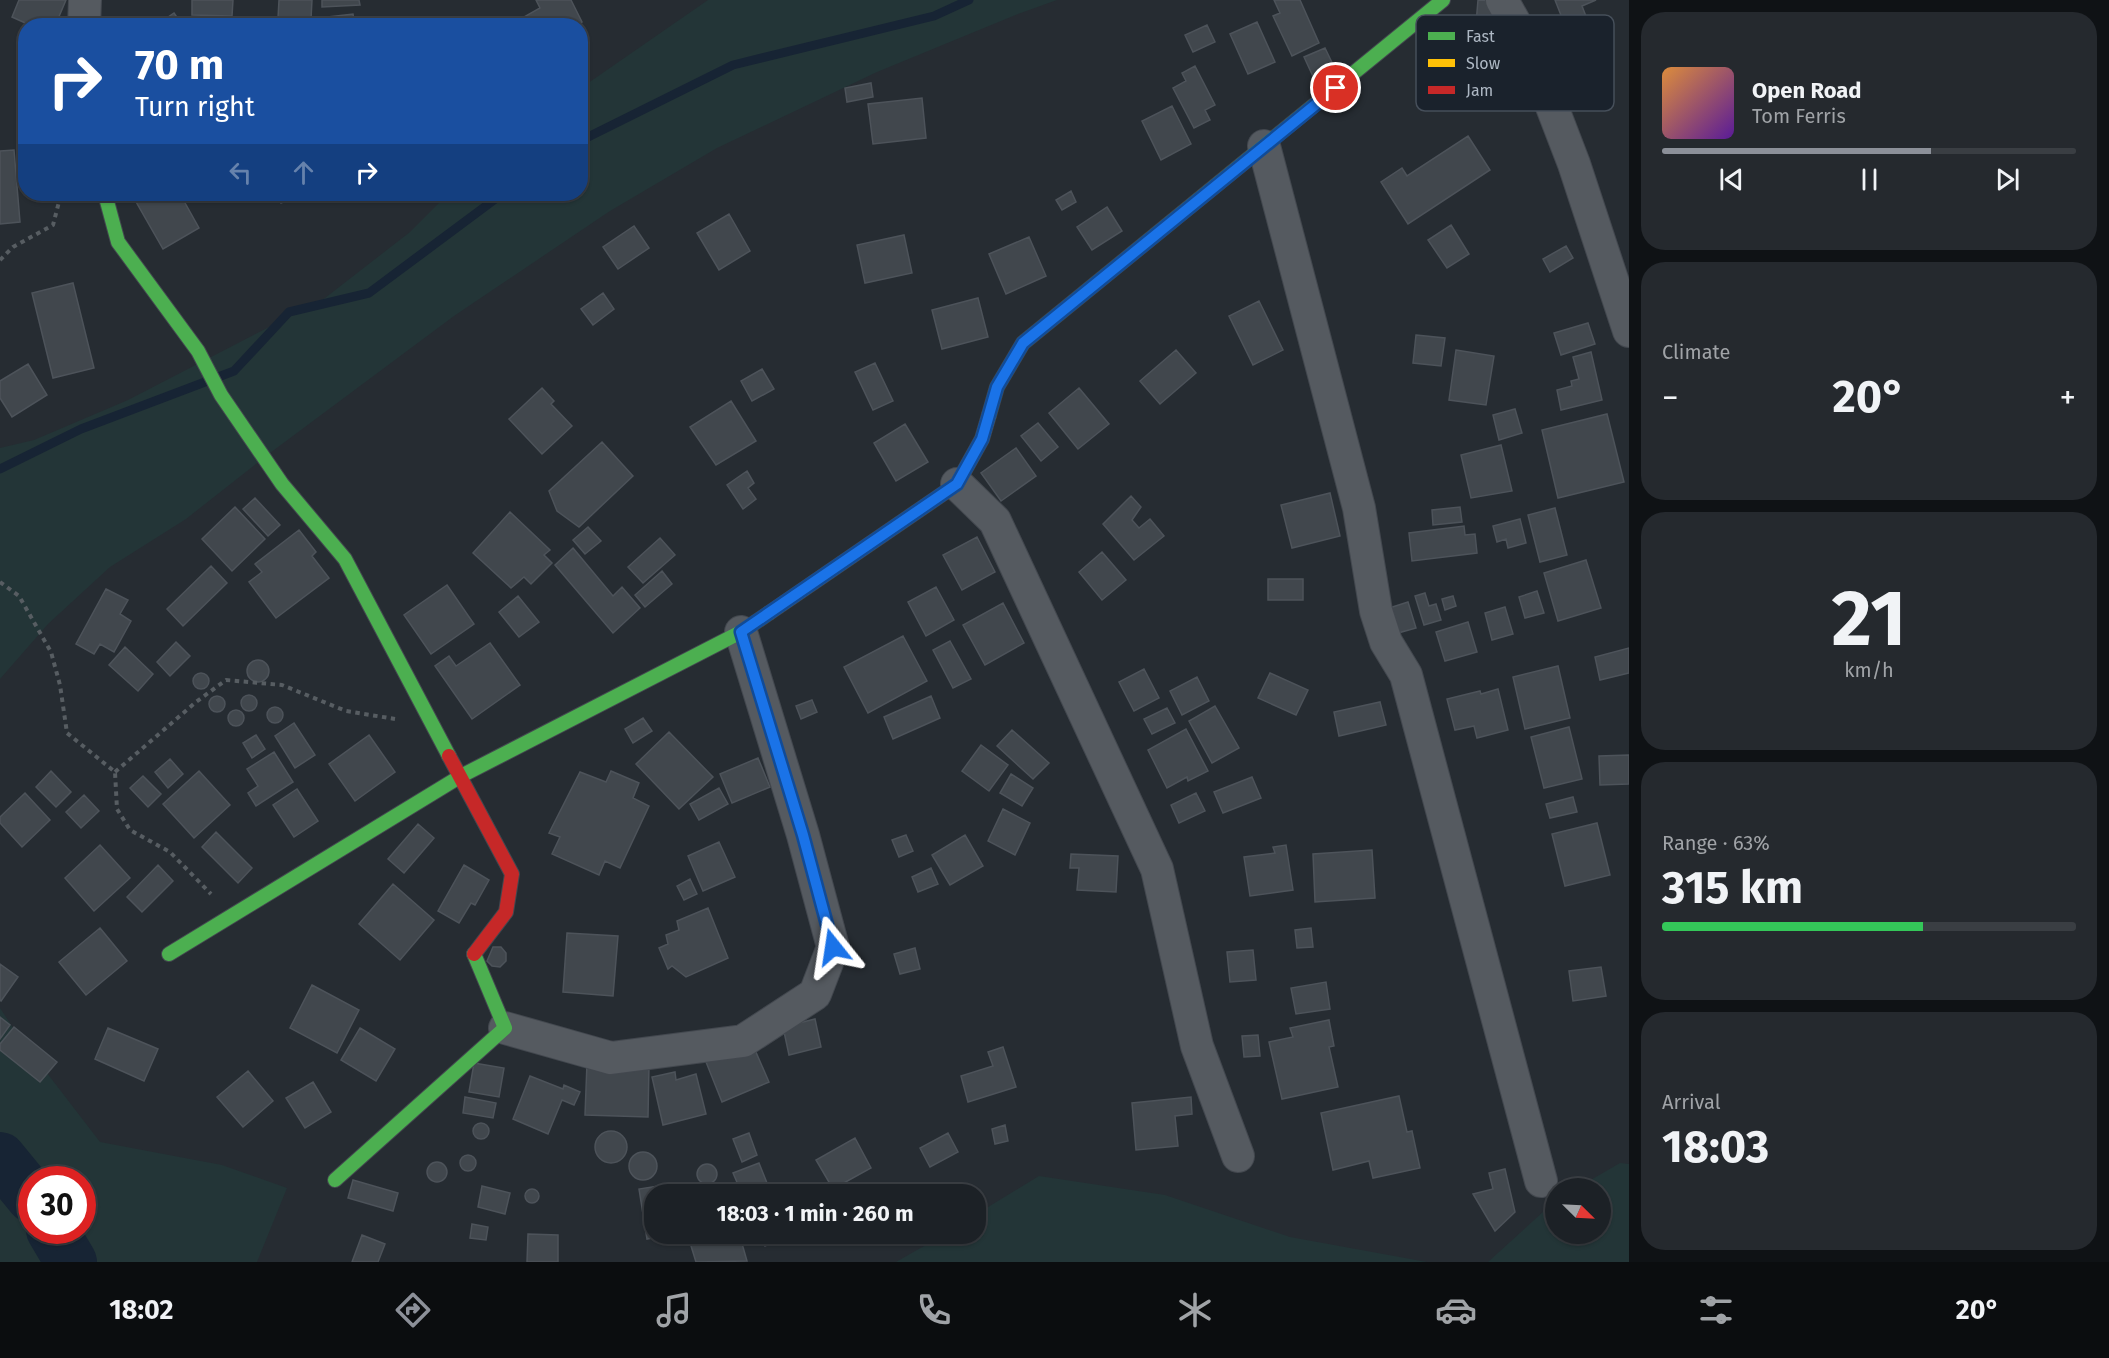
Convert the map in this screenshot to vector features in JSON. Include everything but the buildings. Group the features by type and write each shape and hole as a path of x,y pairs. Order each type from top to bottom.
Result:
{"street":[{"path":"84,18 85,0"},
{"path":"1425,15 1443,0"},
{"path":"1502,0 1510,15"},
{"path":"169,954 461,776 741,632 957,484 982,439 997,387 1023,343 1416,22"},
{"path":"1554,111 1574,164 1629,332"},
{"path":"1264,146 1359,508 1376,611 1386,642 1406,675 1541,1181"},
{"path":"107,201 118,242 198,351 221,395 282,484 345,559 512,874 506,912 473,956 505,1028"},
{"path":"957,484 995,521 1157,869 1197,1046 1238,1156"},
{"path":"505,1028 610,1058 743,1041 815,994 833,947 803,835 741,632"},
{"path":"335,1180 505,1028"}],"path":[{"path":"0,260 13,247 53,225 59,201"},
{"path":"0,582 18,596 51,652 60,685 67,733 115,772 117,809 130,830 170,852 232,916"},
{"path":"115,772 196,702 226,680 282,685 346,711 435,726"}],"shaded area":[{"path":"708,0 1057,0 877,72 717,148 610,211 454,316 266,456 186,519 110,567 48,624 0,679 0,448 34,440 128,400 325,298 410,232 441,201 588,201 588,83"},
{"path":"0,1008 17,1034 100,1142 222,1165 287,1188 257,1262 0,1262"},
{"path":"1620,1163 1629,1164 1629,1262 1488,1262 1545,1210 1545,1244 1611,1244 1611,1178 1594,1178"},
{"path":"1039,1176 1165,1195 1290,1237 1427,1262 896,1262 928,1244 986,1244 986,1208"}],"waterway":[{"path":"588,137 733,65 934,16 969,0"},
{"path":"0,469 81,429 234,371 289,312 369,293 493,201"},
{"path":"0,1158 18,1180"},
{"path":"60,1244 71,1262"}],"traffic: fast":[{"path":"1425,15 1443,0"},
{"path":"989,415 997,387 1023,343 1416,22"},
{"path":"107,201 118,242 198,351 221,395 282,484 345,559 449,756"},
{"path":"169,954 461,776 741,632 769,613"},
{"path":"335,1180 505,1028 474,954"}],"traffic: slow":[{"path":"769,613 957,484 982,439 989,415"}],"traffic: jam":[{"path":"449,756 512,874 506,912 474,954"}],"route":[{"path":"833,947 803,835 741,632 957,484 982,439 997,387 1023,343 1336,88"}]}
